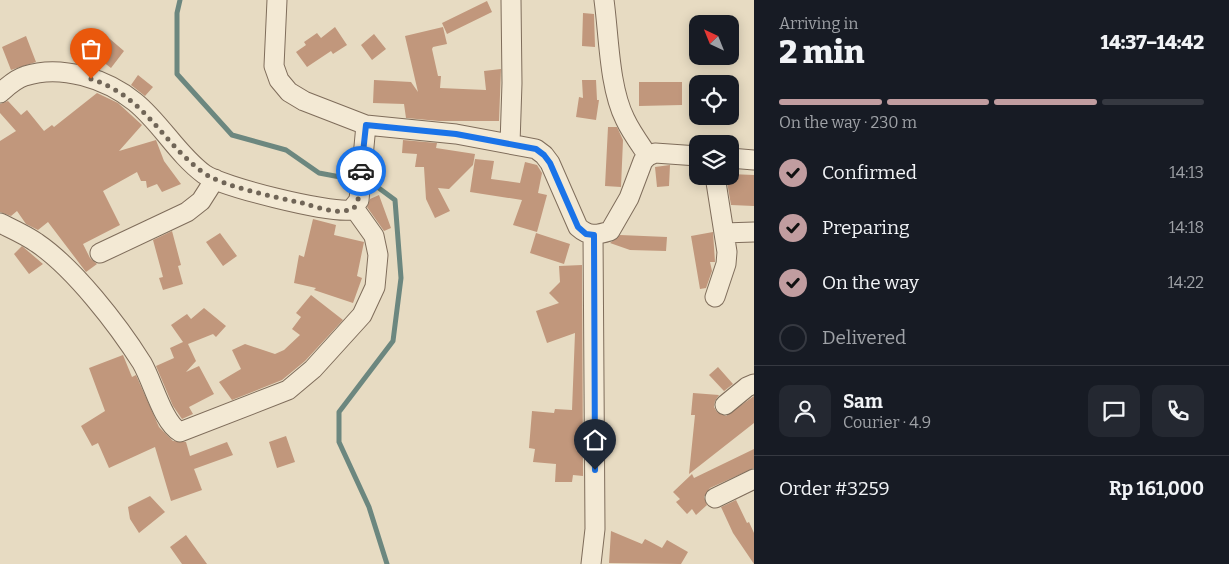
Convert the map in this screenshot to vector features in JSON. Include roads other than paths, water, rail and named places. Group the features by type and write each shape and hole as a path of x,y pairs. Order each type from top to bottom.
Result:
{"street":[{"path":"277,0 274,66 279,80 289,92 304,102 366,125 456,134 536,149 550,163 578,227 586,234 594,235 610,231 632,191 643,161 648,156 655,153 689,155"},
{"path":"510,144 512,83 511,0"},
{"path":"604,0 620,106 625,120 648,156"},
{"path":"0,94 23,76 45,72 76,74 106,84 136,103 191,164 215,179 274,197 332,211 356,200"},
{"path":"0,223 36,242 85,288 141,362 153,384 168,421 172,428 180,432 288,390 313,369 362,315 377,280 378,254 374,236 356,200 366,125"},
{"path":"739,159 754,160"},
{"path":"100,253 188,212 201,201 215,179"},
{"path":"715,297 726,264 727,252 716,185"},
{"path":"724,233 754,232"},
{"path":"591,564 595,529 594,235"},
{"path":"725,405 747,387 754,384"},
{"path":"715,498 752,486"}],"waterway":[{"path":"180,0 177,13 177,74 232,135 286,150 319,173 372,183 395,200 401,278 393,341 339,412 339,442 369,507 387,564"}]}
